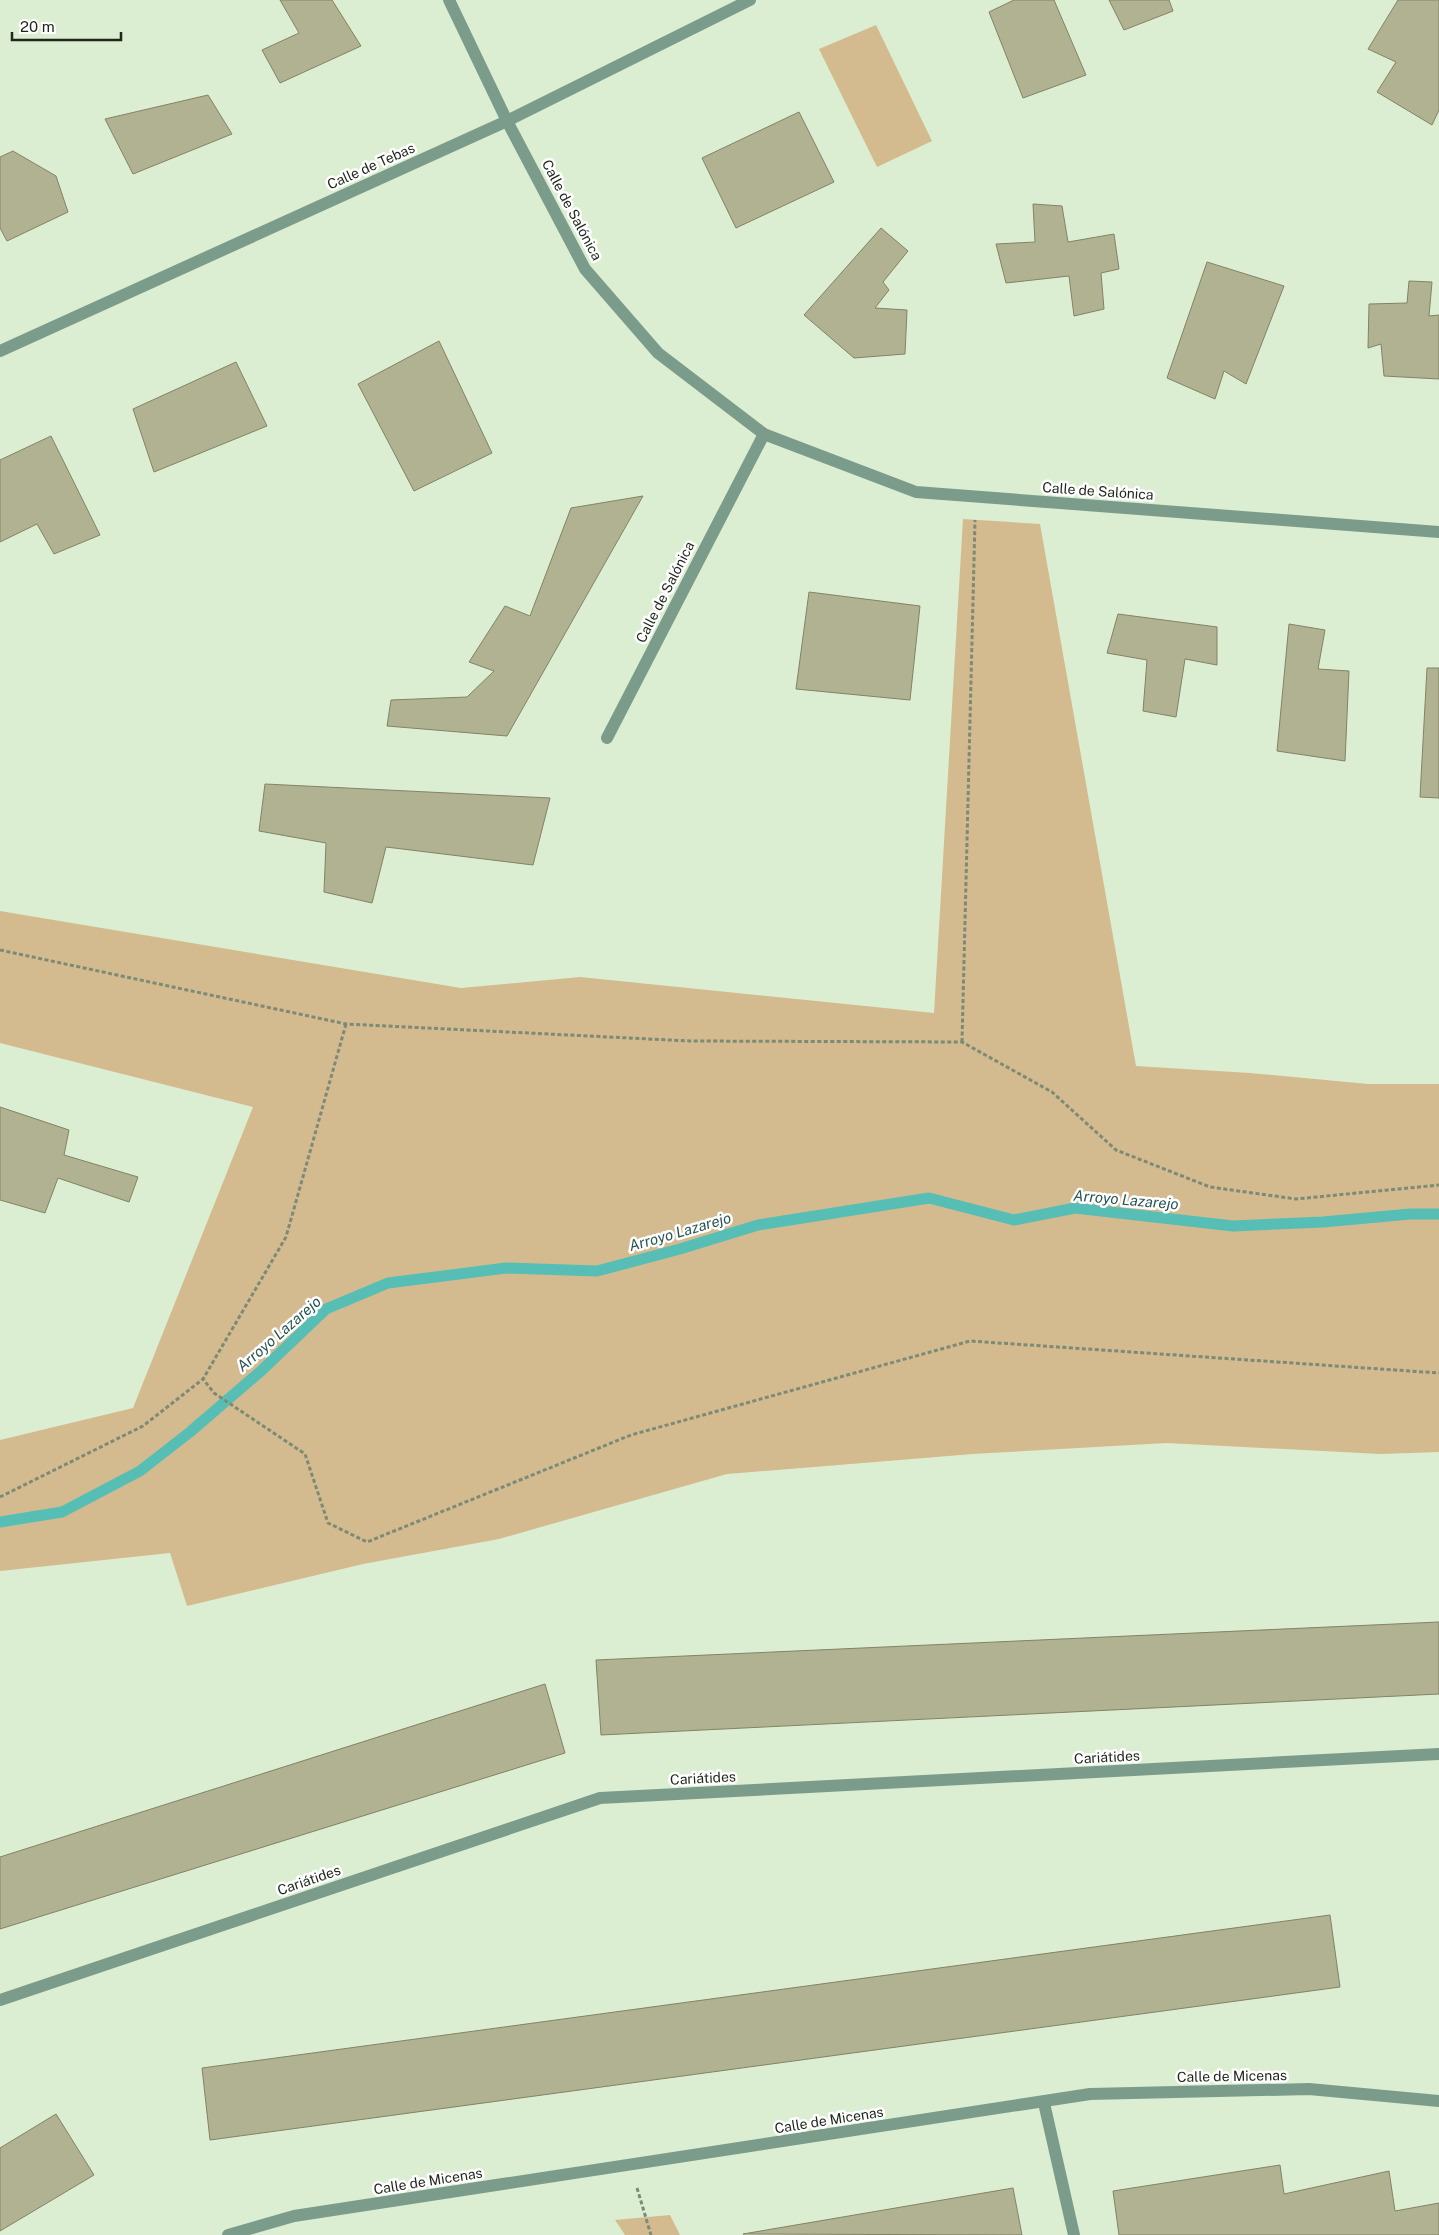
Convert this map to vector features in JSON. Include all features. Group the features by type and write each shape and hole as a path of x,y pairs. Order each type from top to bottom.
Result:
{"street":[{"name":"Calle de Salónica","path":"449,0 507,121 585,269 658,353 764,434 916,492 1439,532"},
{"name":"Calle de Tebas","path":"0,351 507,121 750,0"},
{"name":"Calle de Salónica","path":"607,738 764,434"},
{"name":"Cariátides","path":"0,2000 600,1798 1439,1754"},
{"name":"Calle de Micenas","path":"228,2235 294,2216 1044,2103 1090,2094 1309,2089 1439,2101"},
{"path":"1044,2103 1074,2235"}],"path":[{"path":"962,1042 976,497"},
{"path":"0,950 346,1024 690,1041 962,1042 1052,1092 1116,1150 1210,1187 1296,1199 1439,1185"},
{"path":"0,1496 143,1426 203,1379 286,1237 346,1024"},
{"path":"203,1379 214,1393 305,1454 328,1522 367,1542 631,1435 970,1342 1439,1373"},
{"path":"631,2166 651,2235"}],"shaded area":[{"path":"876,25 932,141 877,167 819,49"},
{"path":"963,519 1040,524 1136,1066 1250,1073 1368,1084 1439,1084 1439,1452 1380,1454 1167,1443 973,1454 727,1474 499,1539 363,1564 187,1606 170,1553 0,1571 0,1440 133,1408 253,1107 0,1043 0,911 461,988 580,977 934,1013"},
{"path":"670,2215 680,2235 625,2235 615,2220"}],"building":[{"path":"280,0 332,0 361,46 280,83 262,50 299,33"},
{"path":"1014,0 1054,0 1086,75 1023,98 989,12"},
{"path":"1109,0 1169,0 1173,11 1124,30"},
{"path":"1398,0 1439,0 1439,110 1432,125 1377,92 1396,62 1368,49"},
{"path":"208,95 232,134 133,174 105,119"},
{"path":"799,112 834,182 736,228 702,158"},
{"path":"13,151 56,176 68,212 7,241 0,228 0,157"},
{"path":"1033,204 1062,206 1068,242 1114,234 1119,269 1101,273 1104,309 1074,316 1069,276 1006,283 996,244 1035,242"},
{"path":"881,228 908,251 883,282 889,290 875,308 907,310 905,354 854,358 804,315"},
{"path":"1207,262 1284,286 1246,384 1224,371 1215,399 1167,378"},
{"path":"1409,281 1432,282 1429,316 1439,315 1439,379 1384,376 1381,344 1368,348 1369,304 1407,303"},
{"path":"439,341 492,453 414,491 358,384"},
{"path":"236,362 267,426 154,472 133,409"},
{"path":"51,436 100,535 54,554 37,524 0,542 0,460"},
{"path":"643,496 507,736 387,726 391,700 467,697 494,671 469,662 505,606 530,616 571,508"},
{"path":"809,592 920,606 910,700 796,689"},
{"path":"1118,614 1217,627 1217,665 1185,659 1176,717 1143,711 1147,660 1107,653"},
{"path":"1289,624 1325,630 1318,669 1349,671 1345,761 1277,751"},
{"path":"1427,668 1439,668 1439,798 1420,797"},
{"path":"265,784 550,798 533,865 386,847 372,903 324,892 326,843 259,831"},
{"path":"0,1107 69,1130 64,1155 138,1177 129,1202 58,1178 45,1213 0,1200"},
{"path":"1439,1622 1439,1694 601,1735 596,1660"},
{"path":"545,1684 565,1753 0,1929 0,1857"},
{"path":"1330,1915 1340,1987 210,2140 202,2068"},
{"path":"56,2114 94,2175 0,2231 0,2148"},
{"path":"1280,2165 1284,2194 1389,2171 1395,2211 1439,2203 1439,2235 1119,2235 1113,2191"},
{"path":"1013,2188 1022,2235 743,2234"}],"waterway":[{"name":"Arroyo Lazarejo","path":"0,1522 62,1512 140,1471 190,1432 261,1371 326,1309 388,1283 506,1268 597,1271 680,1249 758,1225 929,1198 1014,1220 1075,1208 1233,1226 1323,1222 1410,1214 1439,1214"}]}
